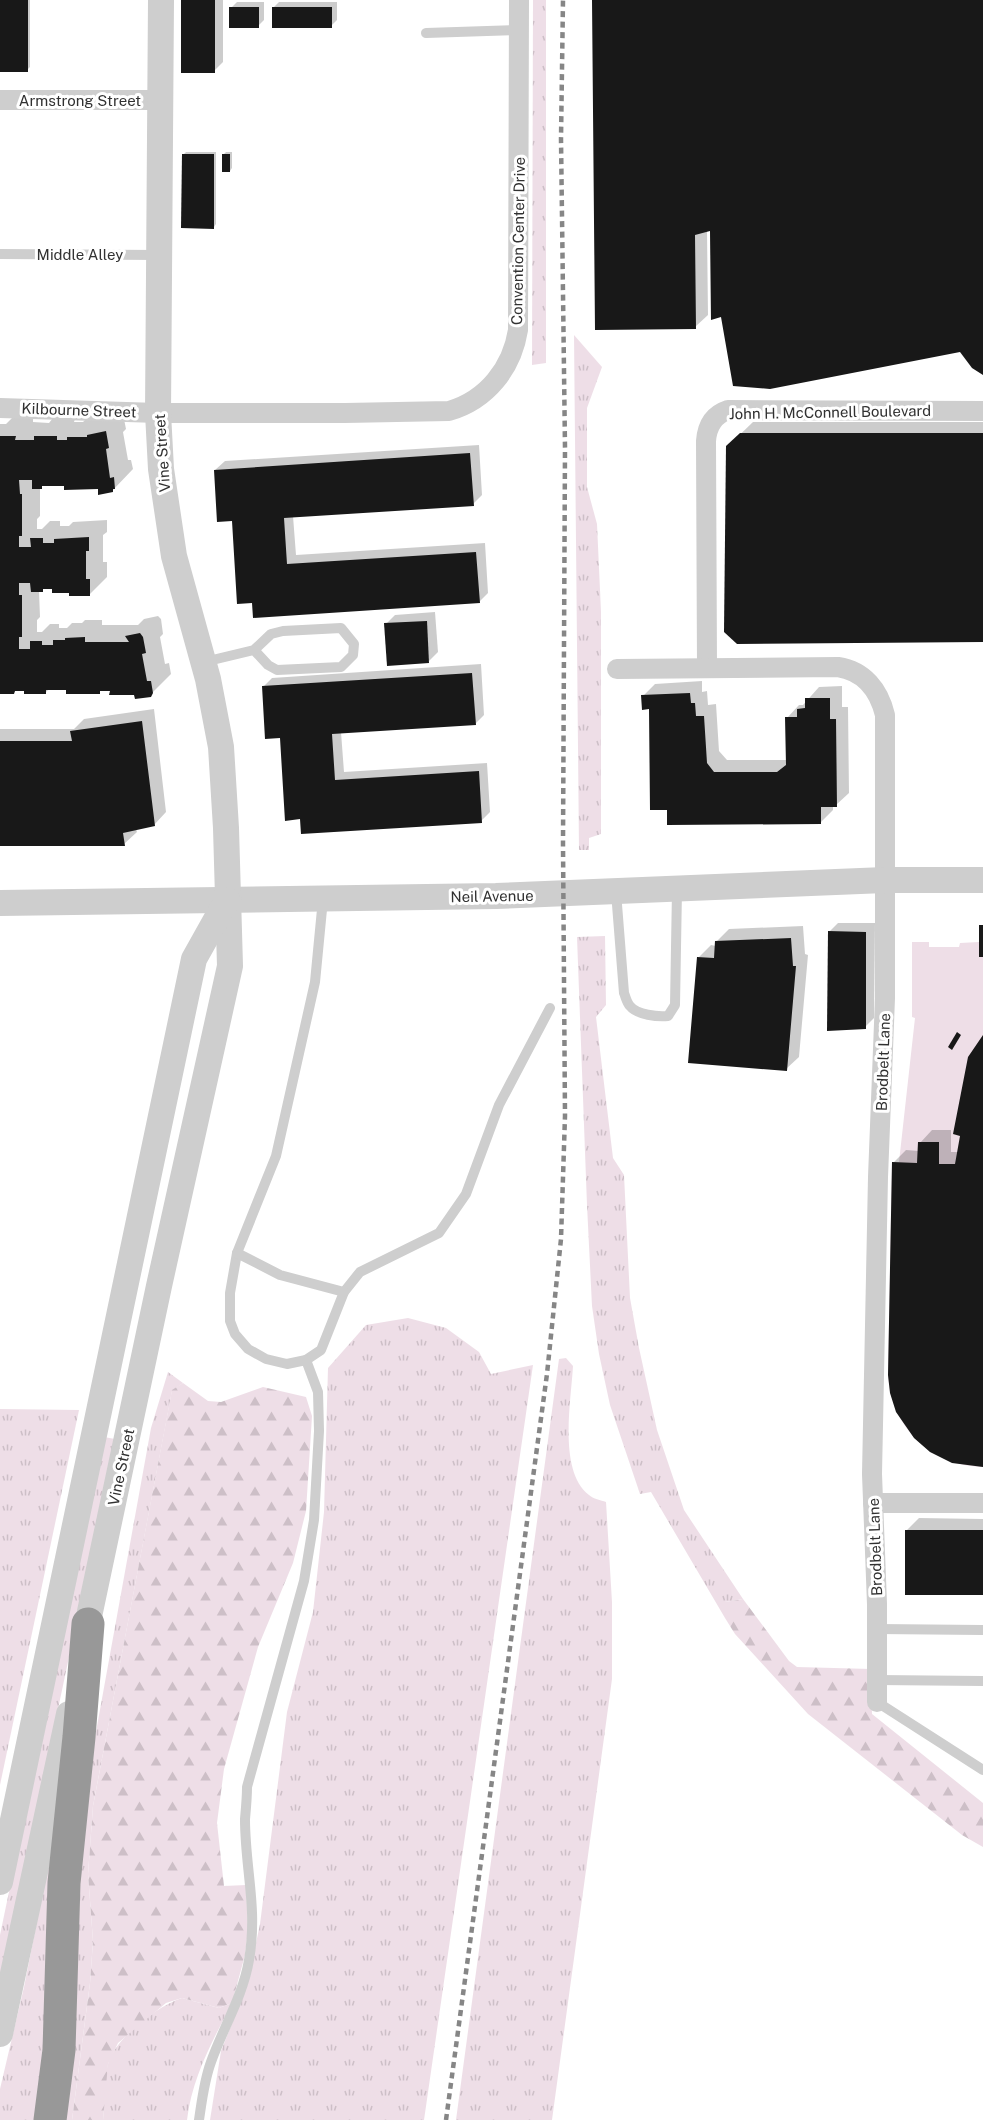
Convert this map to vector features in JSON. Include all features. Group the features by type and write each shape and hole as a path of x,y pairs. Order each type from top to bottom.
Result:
{"highway":[{"path":"50,2120 59,2050 65,1873 88,1624"}],"street":[{"name":"Vine Street","path":"0,2034 230,966 222,747 204,662 172,547 161,470 158,412 161,0"},
{"name":"Convention Center Drive","path":"158,412 449,411 466,406 483,394 500,376 511,359 518,330 519,0"},
{"name":"Armstrong Street","path":"0,100 161,100"},
{"name":"Kilbourne Street","path":"0,408 158,412"},
{"name":"John H. McConnell Boulevard","path":"707,668 706,441 709,426 717,416 728,410 983,411"},
{"name":"Brodbelt Lane","path":"617,669 838,667 851,670 871,683 883,703 885,715 885,998 878,1188 873,1503 877,1702"},
{"name":"Neil Avenue","path":"0,903 496,896 885,880 983,880"},
{"path":"0,1882 194,959 227,900"},
{"path":"873,1503 983,1503"}],"lane":[{"path":"426,33 519,30"},
{"name":"Middle Alley","path":"0,254 160,255"},
{"path":"204,662 254,650 271,634 283,631 341,628 354,644 353,655 341,668 277,670 268,665 254,650"},
{"path":"616,892 624,993 628,1005 634,1010 660,1017 668,1016 675,1005 677,889"},
{"path":"322,899 315,982 276,1156 237,1253 230,1293 230,1321 235,1334 248,1349 266,1359 287,1364 306,1360 321,1350 344,1292 360,1272 439,1233 466,1194 499,1105 550,1008"},
{"path":"237,1253 280,1275 344,1292"},
{"path":"199,2120 211,2062 237,2002 249,1962 254,1928 254,1907 245,1821 247,1787 304,1581 314,1520 319,1431 318,1392 306,1360"},
{"path":"877,1629 983,1630"},
{"path":"877,1680 983,1681"},
{"path":"877,1702 983,1770"}],"green space":[{"path":"533,0 546,0 546,363 532,365"},
{"path":"574,335 602,367 587,408 587,487 597,524 601,612 601,834 589,838 589,850 579,850"},
{"path":"979,925 983,925 983,1467 947,1460 917,1440 897,1411 888,1375 892,1162 899,1162 915,1018 912,1017 912,942 929,942 929,947 959,947 960,943 979,942"},
{"path":"605,936 606,1005 596,1017 613,1158 624,1175 630,1298 657,1430 684,1510 743,1599 725,1602 725,1618 651,1492 640,1494 610,1405 599,1354 592,1306 577,937"},
{"path":"408,1318 446,1328 479,1352 491,1374 533,1365 424,2120 210,2120 221,2051 247,1986 260,1924 287,1712 313,1612 324,1512 328,1368 366,1325"},
{"path":"566,1358 573,1366 569,1435 573,1470 579,1484 589,1495 606,1502 612,1602 612,1679 552,2120 456,2120 559,1359"},
{"path":"168,1372 183,1383 172,1391 93,1806 88,1874 93,1941 90,1983 72,2120 61,2120 86,1787 151,1428"},
{"path":"183,1383 208,1401 221,1402 263,1387 306,1397 312,1416 306,1511 293,1563 258,1647 224,1769 217,1823 224,1886 246,1885 248,1929 245,1955 232,2003 219,2008 182,1998 166,2003 118,2043 108,2064 103,2120 72,2120 90,1983 93,1941 88,1874 93,1806 172,1390"},
{"path":"0,1409 79,1410 0,1785"},
{"path":"104,1437 115,1439 0,1984 0,1935"},
{"path":"743,1599 789,1661 797,1667 871,1669 872,1714 983,1803 983,1847 962,1835 808,1714 735,1634 725,1618 725,1602"},
{"path":"55,1831 39,2120 0,2120 0,2089 24,1987"},
{"path":"182,1998 219,2008 232,2003 198,2074 187,2120 103,2120 105,2077 112,2054 138,2024 161,2008"}],"building":[{"path":"0,0 28,0 28,72 0,72"},
{"path":"181,0 215,0 215,73 181,73"},
{"path":"592,0 983,0 983,375 972,368 960,352 770,389 733,386 721,317 711,320 710,231 695,235 696,329 595,330"},
{"path":"229,7 259,7 259,28 229,28"},
{"path":"272,7 332,7 332,28 272,28"},
{"path":"182,154 214,154 214,229 181,228"},
{"path":"222,154 230,154 230,172 222,172"},
{"path":"106,431 110,478 114,477 113,492 98,495 98,489 64,490 64,486 42,486 42,489 32,489 32,480 19,480 20,494 22,494 22,536 19,536 19,547 31,547 30,538 43,538 43,543 54,543 54,539 89,537 89,551 86,551 86,579 90,579 90,596 52,593 52,589 31,592 30,583 19,583 19,595 22,595 22,637 19,637 19,649 30,649 30,641 42,641 42,645 53,645 53,640 65,640 65,638 85,637 85,642 129,642 125,636 140,633 146,653 142,654 147,681 151,681 153,693 151,697 135,699 134,695 109,695 110,691 100,691 100,694 66,694 66,690 46,690 46,694 24,694 24,691 15,691 14,694 0,694 0,436 16,436 15,440 34,440 34,436 57,436 57,440 67,440 67,437 87,437 87,435"},
{"path":"740,433 983,433 983,642 737,644 724,632 726,446"},
{"path":"470,453 474,506 284,518 287,564 476,552 480,603 253,618 252,603 237,604 232,521 217,522 214,470"},
{"path":"427,621 429,663 387,666 384,623"},
{"path":"472,673 476,725 332,734 335,780 479,771 482,823 301,834 300,819 285,821 280,738 265,739 262,686"},
{"path":"690,693 691,703 695,703 696,716 704,716 707,763 714,772 777,772 786,765 785,717 797,717 797,709 805,708 805,698 830,698 830,719 836,719 837,807 821,807 821,824 667,825 667,810 650,810 649,709 642,710 641,695"},
{"path":"142,721 155,826 123,833 125,846 0,846 0,741 72,741 70,731"},
{"path":"979,925 983,925 983,957 979,957"},
{"path":"828,931 866,932 866,1029 827,1031"},
{"path":"791,938 793,966 796,966 787,1071 688,1063 697,957 714,958 715,941"},
{"path":"957,1032 961,1035 952,1050 948,1047"},
{"path":"983,1035 983,1467 952,1463 930,1452 914,1438 896,1412 890,1393 888,1375 892,1162 917,1163 918,1142 939,1142 939,1164 955,1164 960,1136 953,1134 968,1057"},
{"path":"905,1530 983,1530 983,1595 905,1595"}],"railway":[{"path":"446,2120 547,1374 561,1239 565,1116 563,843 565,448 561,139 563,0"}]}
